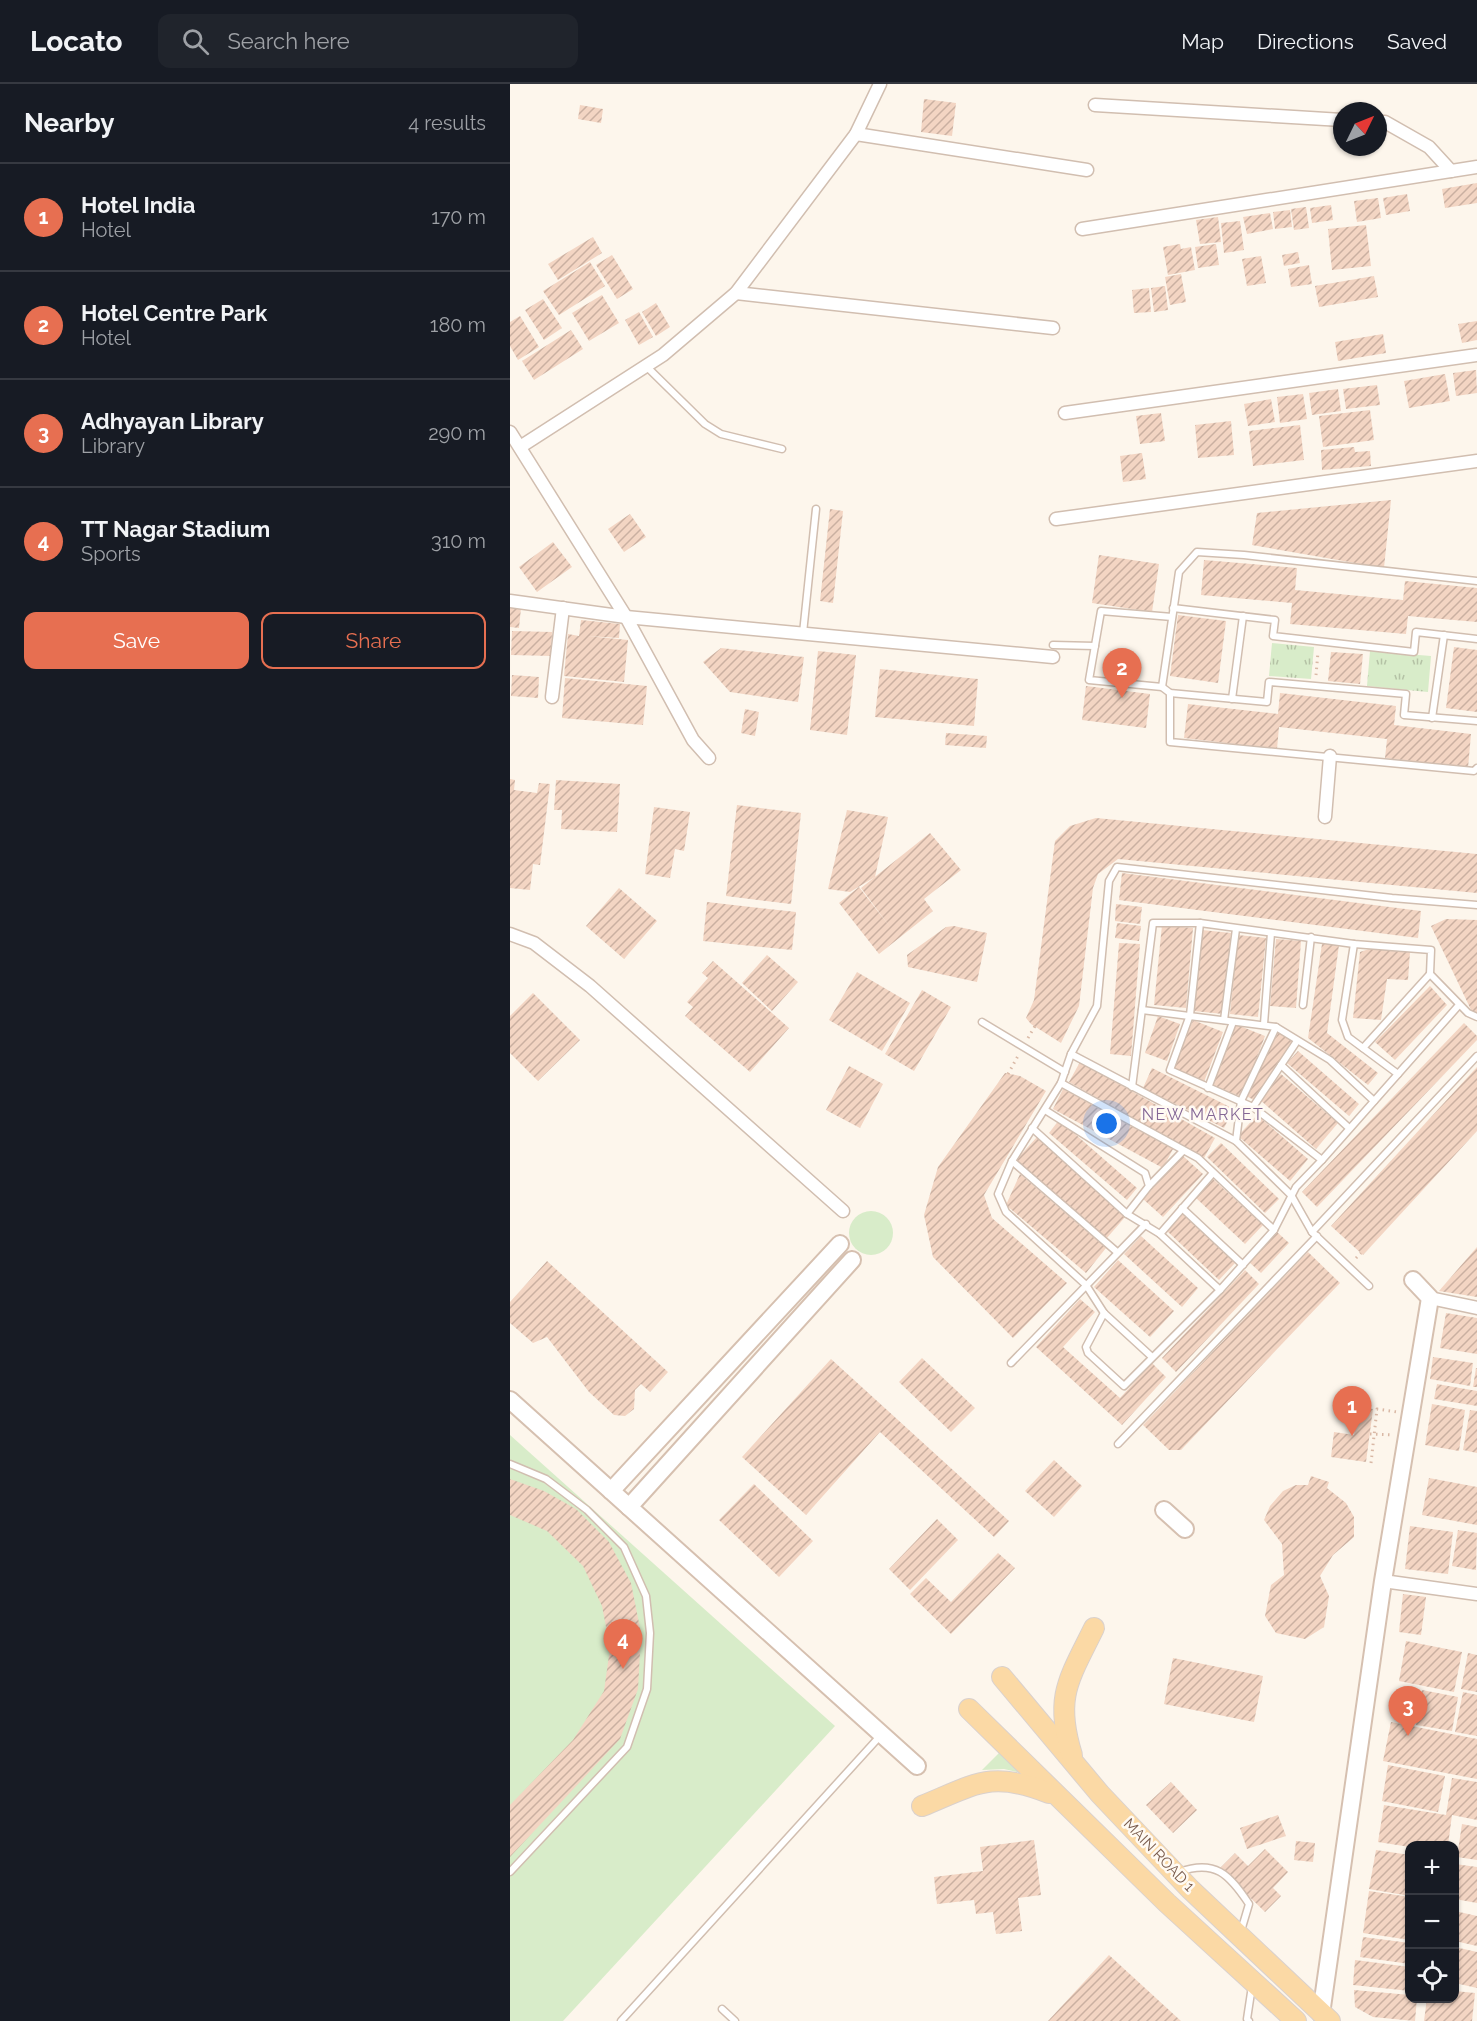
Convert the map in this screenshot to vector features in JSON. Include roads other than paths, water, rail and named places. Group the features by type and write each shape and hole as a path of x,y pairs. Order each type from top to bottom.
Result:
{"main road":[{"path":"1075,1766 1064,1723 1064,1700 1067,1682 1094,1628"},
{"name":"MAIN ROAD 1","path":"1002,1677 1027,1703 1075,1766 1175,1873 1325,2017"},
{"name":"MAIN ROAD 1","path":"969,1709 1054,1796 1296,2021"},
{"path":"922,1806 982,1781 1002,1779 1023,1783 1054,1796"}],"street":[{"path":"520,447 663,355 736,293 856,135 880,84"},
{"path":"1095,105 1333,119"},
{"path":"1387,123 1429,147 1451,171"},
{"path":"856,135 1087,170"},
{"path":"1082,229 1477,167"},
{"path":"736,293 1053,328"},
{"path":"1065,413 1477,355"},
{"path":"510,432 626,617 693,740 708,759"},
{"path":"1056,519 1477,461"},
{"path":"510,601 626,617 803,633 1053,651"},
{"path":"552,697 563,608"},
{"path":"1325,817 1330,756"},
{"path":"510,934 534,943 591,986 843,1211"},
{"path":"611,1491 840,1244"},
{"path":"629,1507 852,1260"},
{"path":"1413,1280 1430,1299 1477,1308"},
{"path":"1325,2017 1383,1581 1430,1299"},
{"path":"510,1400 917,1766"},
{"path":"1164,1509 1185,1528"},
{"path":"1383,1581 1477,1594"}],"lane":[{"path":"646,366 705,424 721,434 782,449"},
{"path":"803,633 816,509"},
{"path":"1162,687 1179,573 1197,552 1244,555 1477,581"},
{"path":"1173,608 1275,620 1273,636 1414,652 1416,632 1477,639"},
{"path":"1172,616 1101,610 1089,680 1162,687 1170,693 1268,702 1269,682 1406,694 1404,715 1477,721"},
{"path":"1232,699 1243,616"},
{"path":"1432,718 1444,635"},
{"path":"1053,651 1095,646"},
{"path":"1170,693 1170,742 1474,771 1477,768"},
{"path":"1152,1357 1104,1313 1086,1285 1006,1212 998,1194 1012,1161 1060,1083 1071,1054 1097,1006 1109,882 1117,867 1392,898 1477,905"},
{"path":"1132,1087 1153,923 1200,923 1236,930 1311,937 1354,944 1431,950 1430,974 1363,1048"},
{"path":"1200,923 1190,1015 1170,1070 1253,1107 1322,1161"},
{"path":"1224,1020 1236,930"},
{"path":"1264,1024 1271,933"},
{"path":"1303,1005 1311,937"},
{"path":"1354,944 1342,1020 1348,1037 1398,1074"},
{"path":"1430,974 1459,1005 1477,1017"},
{"path":"1104,1313 1086,1347 1088,1353 1124,1386 1220,1290 1274,1230 1296,1186 1322,1161 1459,1005"},
{"path":"1142,1010 1276,1027 1330,1060 1374,1101"},
{"path":"1208,1088 1233,1022"},
{"path":"982,1023 1065,1072"},
{"path":"1236,1141 1241,1101 1276,1027"},
{"path":"1253,1107 1297,1041"},
{"path":"1071,1054 1236,1141 1291,1195 1314,1234 1369,1286"},
{"path":"1118,1444 1477,1056"},
{"path":"1281,1065 1350,1128"},
{"path":"1060,1083 1198,1158 1274,1230"},
{"path":"1045,1110 1145,1173 1149,1186"},
{"path":"1032,1128 1126,1214 1160,1234 1220,1290"},
{"path":"1126,1214 1183,1151"},
{"path":"1012,1161 1117,1251"},
{"path":"1160,1234 1213,1173"},
{"path":"1182,1208 1243,1265"},
{"path":"1011,1363 1117,1251 1146,1224"},
{"path":"510,1464 546,1479 587,1510 624,1547 646,1596 650,1633 647,1689 627,1747 510,1872"},
{"path":"621,2021 881,1734"},
{"path":"1175,1873 1199,1866 1211,1866 1219,1871 1249,1904 1239,1935"},
{"path":"1249,2021 1252,1979"},
{"path":"722,2009 735,2021"}],"place":[{"name":"Hotel Centre Park","path":"1122,698"},
{"name":"Hotel India","path":"1352,1436"},
{"name":"TT Nagar Stadium","path":"623,1669"},
{"name":"Adhyayan Library","path":"1408,1736"}],"district":[{"name":"NEW MARKET","path":"1203,1114"}]}
